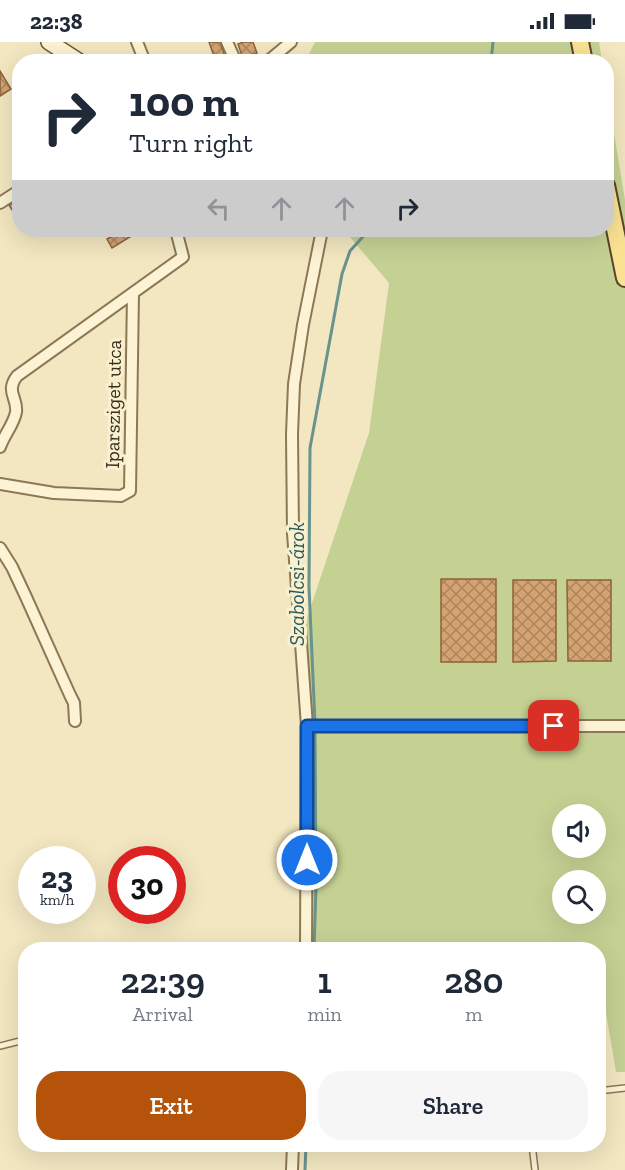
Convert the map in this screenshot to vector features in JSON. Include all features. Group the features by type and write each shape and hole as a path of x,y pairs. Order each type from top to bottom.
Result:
{"main road":[{"path":"49,42 68,54"},
{"path":"614,224 625,278"}],"street":[{"path":"277,54 291,42"},
{"name":"Iparsziget utca","path":"0,447 16,414 11,391 17,376 183,257 178,237"},
{"path":"306,942 312,726 293,534 293,414 294,384 303,325 321,237"},
{"name":"Iparsziget utca","path":"0,484 54,493 121,496 130,491 133,293"},
{"path":"0,548 12,567 74,703 75,721"},
{"path":"312,726 625,726"},
{"path":"292,1170 293,1152"}],"lane":[{"path":"0,1046 18,1042"},
{"path":"606,1090 625,1088"},
{"path":"533,1152 535,1170"}],"green space":[{"path":"315,42 599,42 601,54 309,54"},
{"path":"614,133 625,200 625,1072 616,1072 606,1013 606,942 314,942 306,621 369,433 389,283 350,237 614,237"}],"building":[{"path":"209,42 220,42 224,54 213,54"},
{"path":"253,42 257,53 241,54 238,44"},
{"path":"0,71 11,89 0,96"},
{"path":"111,237 130,237 112,248 107,239"},
{"path":"441,579 496,579 496,662 441,662"},
{"path":"513,580 556,580 556,661 513,662"},
{"path":"567,580 611,580 611,661 568,661"}],"waterway":[{"name":"Szabolcsi-árok","path":"492,54 493,42"},
{"name":"Szabolcsi-árok","path":"315,723 309,587 310,448 342,274 350,251 363,237"},
{"name":"Szabolcsi-árok","path":"314,942 315,730"},
{"name":"Szabolcsi-árok","path":"305,1170 306,1152"}],"route":[{"path":"307,860 307,726 554,726"}]}
